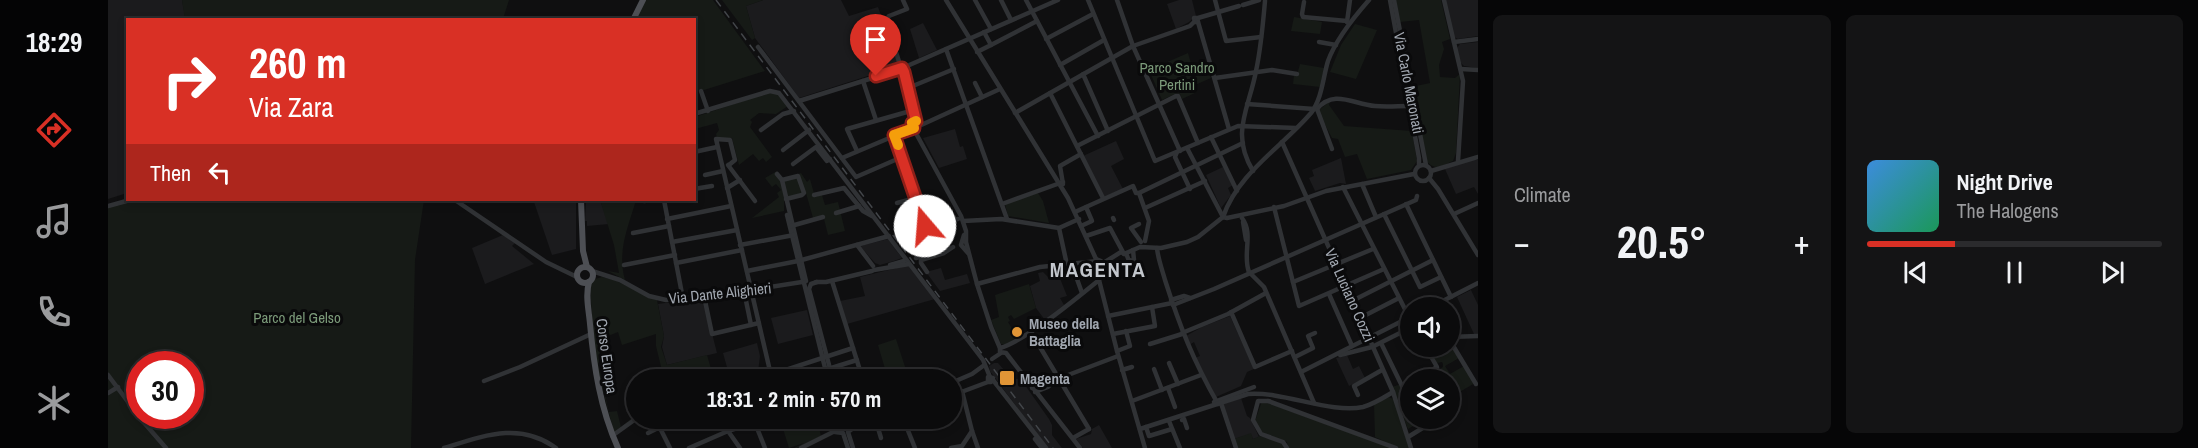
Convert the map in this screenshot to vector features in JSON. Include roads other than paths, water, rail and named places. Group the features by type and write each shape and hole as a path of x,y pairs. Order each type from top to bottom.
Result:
{"main road":[{"path":"634,18 643,0"},
{"name":"Corso Europa","path":"581,201 585,274 597,384 612,436 618,448"}],"street":[{"path":"903,0 906,9 886,19 914,110 917,135 959,212 966,231 964,244 991,327 1003,350 1080,448"},
{"path":"944,0 1061,184 1098,261 1098,276 1117,354 1145,448"},
{"path":"975,0 991,29"},
{"path":"1001,0 1011,20"},
{"path":"1026,0 1098,136"},
{"path":"799,101 902,68 1058,0"},
{"path":"1088,0 1155,161 1241,125 1296,128"},
{"path":"1117,0 1133,46 1178,151 1175,157 1190,189"},
{"path":"1215,0 1226,41 1262,37"},
{"path":"1015,113 1133,46 1190,26 1218,12 1264,0 1262,37 1256,72 1241,125 1245,158 1253,171"},
{"path":"1347,28 1350,0"},
{"path":"1332,149 1315,109 1328,62 1336,45 1369,0"},
{"name":"Via Carlo Maronati","path":"1392,0 1412,99 1411,107 1426,165"},
{"name":"Via Carlo Maronati","path":"1392,0 1419,165"},
{"path":"1443,0 1463,81 1458,161"},
{"path":"1304,2 1303,16 1347,21"},
{"path":"1046,39 1093,14"},
{"path":"977,52 1037,21"},
{"path":"1197,21 1228,129"},
{"path":"958,44 963,37 959,23"},
{"path":"984,32 991,45"},
{"path":"1060,65 1104,39"},
{"path":"1454,42 1478,39"},
{"path":"1319,42 1336,45"},
{"path":"758,47 856,177 902,157"},
{"path":"946,49 1007,219"},
{"path":"908,88 954,69"},
{"path":"1461,69 1478,70"},
{"path":"1215,78 1278,70 1298,74"},
{"path":"1083,74 1108,131"},
{"path":"863,81 876,120"},
{"path":"975,83 982,97"},
{"path":"842,158 1000,89"},
{"path":"701,91 708,111"},
{"path":"696,114 775,91 782,95 983,360 990,380 1042,446 1034,448"},
{"path":"1050,93 1103,198"},
{"path":"1077,146 1175,96 1178,96 1198,143"},
{"path":"1139,224 1131,228 1144,244 1157,248 1191,241 1223,217 1237,191 1253,171 1323,102 1334,99 1373,106 1411,107"},
{"path":"1247,104 1315,109"},
{"path":"857,151 847,129 914,110"},
{"path":"761,130 783,114 794,111"},
{"path":"783,150 809,130"},
{"path":"894,135 925,226 961,221 1007,219 1059,228 1079,219"},
{"path":"1210,137 1237,191"},
{"path":"722,165 729,165 735,160 730,140 716,139 717,147 770,369"},
{"name":"Via Luciano Cozzi","path":"1282,142 1393,393 1411,448"},
{"path":"1139,193 1243,143"},
{"path":"696,152 717,147"},
{"path":"794,164 816,147 827,161 830,159"},
{"path":"1187,148 1223,217"},
{"path":"1061,184 1060,166 1081,154"},
{"path":"1431,171 1458,161 1478,157"},
{"path":"729,165 755,201"},
{"path":"1414,174 1419,165 1426,165 1431,171"},
{"path":"705,176 723,171"},
{"path":"1429,178 1431,171"},
{"path":"777,174 782,180 786,211 828,369 857,360"},
{"path":"1414,174 1420,180 1429,178"},
{"path":"1223,217 1241,216 1284,206 1306,197 1343,187 1414,174"},
{"path":"782,180 798,176 804,193 786,199"},
{"path":"1429,178 1435,183 1478,255"},
{"path":"727,188 740,180"},
{"path":"1145,208 1205,181"},
{"path":"1002,204 1061,184"},
{"path":"1362,184 1376,217"},
{"path":"696,189 712,186"},
{"path":"977,284 1035,268 1098,261 1121,252 1125,253 1144,244 1149,221 1139,193 1136,193 1133,186 1075,212"},
{"path":"1343,187 1399,298 1360,318"},
{"path":"814,195 844,188 859,206 874,217"},
{"path":"897,203 916,198"},
{"path":"1108,316 1172,302 1184,296 1190,298 1417,198"},
{"path":"108,206 126,201"},
{"name":"Via Dante Alighieri","path":"456,201 546,262 564,271 620,280 644,294 661,299 683,299 805,281 832,280 907,262"},
{"path":"664,201 683,299"},
{"path":"1454,214 1478,203"},
{"path":"1406,204 1451,297 1478,283"},
{"path":"667,219 731,206"},
{"path":"836,213 859,206"},
{"path":"1082,226 1092,221 1086,207"},
{"path":"1274,207 1299,306 1384,269"},
{"path":"1384,214 1420,287 1441,277"},
{"path":"1241,216 1248,229 1249,272 1262,285 1266,293 1314,403"},
{"path":"791,226 823,217"},
{"path":"633,233 669,226"},
{"path":"1086,236 1110,227 1129,261 1134,260 1133,250"},
{"path":"1059,228 1069,265 1082,293"},
{"path":"672,242 737,231"},
{"path":"676,263 794,235"},
{"path":"747,271 800,260 889,236"},
{"path":"927,272 921,263 922,259 964,244"},
{"path":"857,245 873,269"},
{"path":"1157,248 1183,335 1201,375 1219,403 1234,448"},
{"path":"916,258 951,249"},
{"path":"1293,282 1373,249"},
{"path":"624,265 675,255"},
{"path":"1352,301 1433,260"},
{"path":"992,359 1082,293 1098,276 1098,261"},
{"path":"832,280 860,369"},
{"path":"805,281 811,295"},
{"path":"813,311 809,286 817,282"},
{"path":"744,291 751,325"},
{"path":"1150,344 1183,335 1266,293"},
{"path":"1329,294 1352,346"},
{"path":"704,296 712,333 759,323"},
{"path":"655,303 661,299"},
{"path":"1113,334 1155,326 1152,307"},
{"path":"1231,312 1255,367 1292,351"},
{"path":"1301,372 1400,323"},
{"path":"1033,390 1048,387 1052,382 1117,354 1130,346 1126,331"},
{"path":"1030,332 1089,429 1090,432 1085,435 1082,433 1072,438"},
{"path":"1295,357 1314,348 1308,336 1314,333"},
{"path":"1332,357 1372,347 1400,333"},
{"path":"484,381 591,334"},
{"path":"1460,337 1478,336"},
{"path":"1381,343 1400,382"},
{"path":"788,369 853,348"},
{"path":"1431,357 1437,367 1434,369"},
{"path":"1460,357 1476,384"},
{"path":"1169,363 1178,384"},
{"path":"962,378 985,366"},
{"path":"1122,370 1132,367"},
{"path":"1154,369 1162,390"},
{"path":"1358,394 1354,386 1382,370"},
{"path":"108,375 166,448"},
{"path":"1132,401 1201,375"},
{"path":"978,448 963,391 990,380"},
{"path":"108,393 118,387"},
{"path":"1140,429 1182,419 1254,387"},
{"path":"1168,388 1175,407"},
{"path":"1219,403 1248,394 1355,408 1373,403 1393,393"},
{"path":"1287,448 1284,443 1262,435 1253,420 1258,401 1269,398 1396,448"},
{"path":"1182,419 1187,428"},
{"path":"1171,420 1180,448"},
{"path":"612,436 626,426"},
{"path":"1146,428 1149,436 1173,429"},
{"path":"648,433 658,429"},
{"path":"660,429 670,448"},
{"path":"689,448 735,429"},
{"path":"757,429 765,448"},
{"path":"879,429 881,438"},
{"path":"907,429 915,448"},
{"path":"1408,437 1421,429"},
{"path":"801,448 830,434 845,430 850,445"},
{"path":"444,448 484,435 507,431 535,436 556,448"},
{"path":"728,431 740,448"},
{"path":"951,448 962,447 972,431"}],"railway":[{"path":"716,0 1053,448"}],"place":[{"name":"Museo della Battaglia","path":"1017,332"},
{"name":"Magenta","path":"1007,378"}],"district":[{"name":"MAGENTA","path":"1098,269"}],"park label":[{"name":"Parco Sandro Pertini","path":"1177,76"},
{"name":"Parco del Gelso","path":"297,317"}]}
